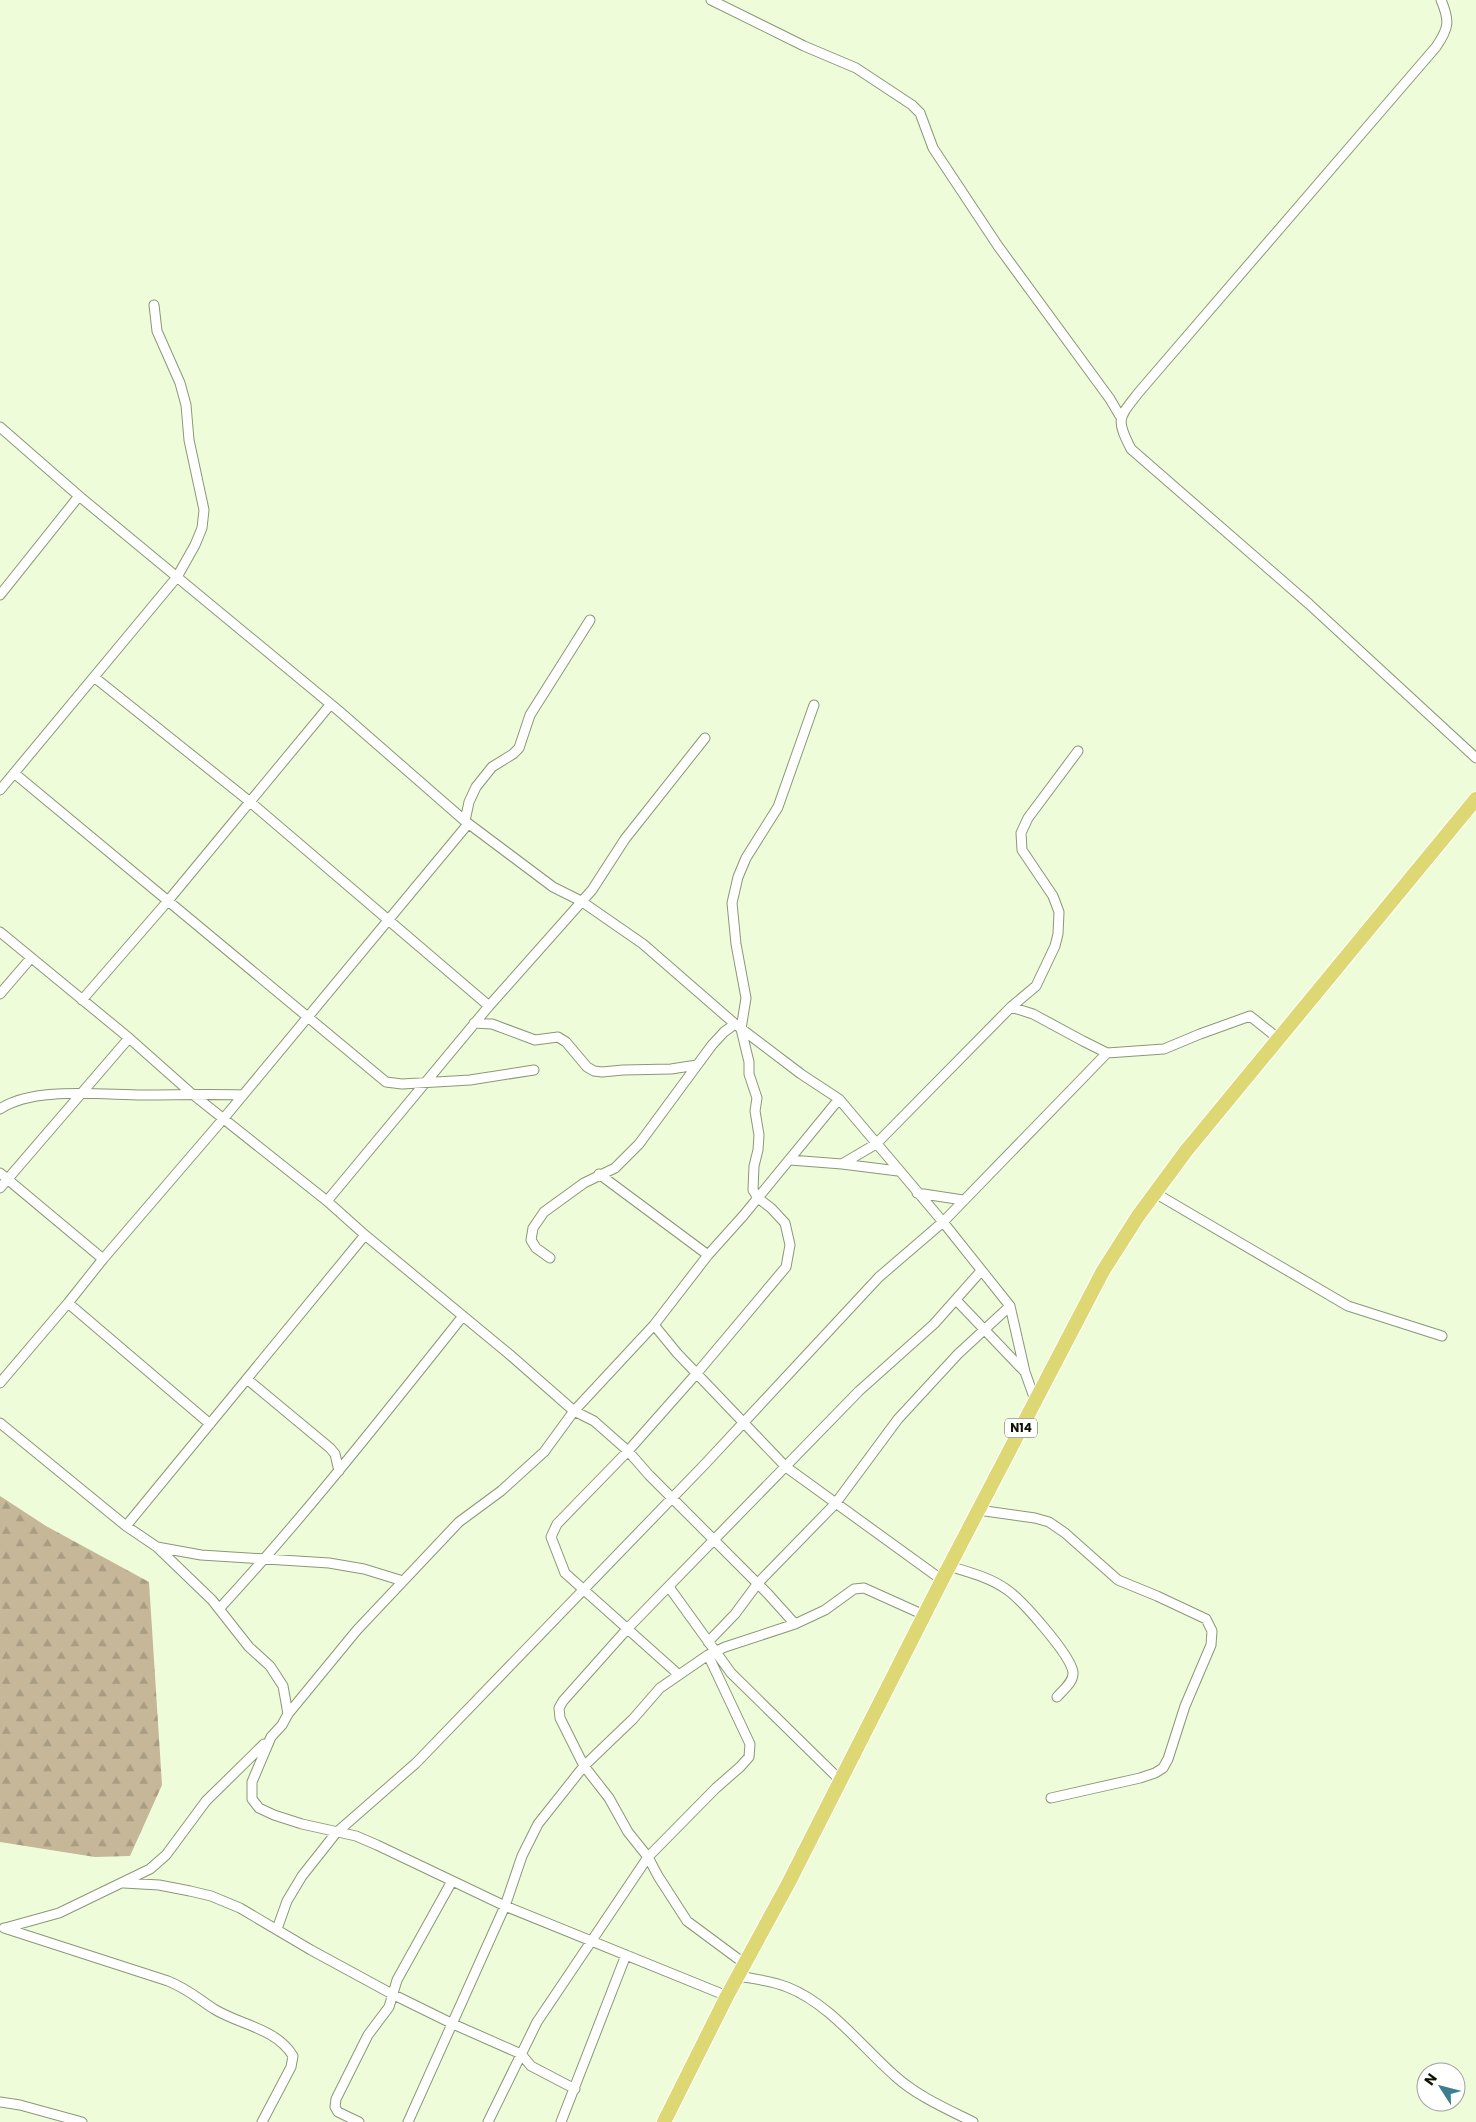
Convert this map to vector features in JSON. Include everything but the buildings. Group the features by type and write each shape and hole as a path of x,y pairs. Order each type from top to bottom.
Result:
{"main road":[{"name":"N14","path":"664,2122 727,1996 1103,1271 1155,1193 1186,1151 1476,799"}],"street":[{"path":"711,0 804,46 856,68 912,105 920,113 932,148 998,246 1110,399 1120,416 1121,429 1131,448 1309,604 1476,758"},
{"path":"1120,416 1436,47 1444,34 1448,19 1440,0"},
{"path":"0,790 178,577 202,528 204,510 189,440 186,405 180,383 157,331 154,305"},
{"path":"0,427 79,496 178,577 467,822 554,887 581,900 667,964 699,995 738,1027 801,1074 839,1099 943,1222 1010,1306 1025,1372 1035,1400"},
{"path":"0,595 79,496"},
{"path":"0,1382 224,1118 307,1016 389,920 467,822 469,802 476,787 492,768 519,748 530,715 590,620"},
{"path":"94,677 249,801 489,1006"},
{"path":"82,1000 167,902 330,705"},
{"path":"678,1674 565,1573 551,1537 557,1524 628,1451 697,1373 786,1267 790,1244 785,1223 758,1198 754,1190 754,1166 758,1150 755,1111 757,1098 749,1074 749,1062 738,1027 746,998 736,944 732,903 738,877 746,858 778,807 814,705"},
{"path":"327,1201 474,1023 581,900 592,890 625,839 705,738"},
{"path":"842,1164 876,1144 1011,1006 1036,986 1055,946 1058,934 1059,912 1053,896 1022,850 1020,833 1028,818 1078,751"},
{"path":"14,774 386,1082 402,1084 470,1080 534,1070"},
{"path":"0,932 129,1038 191,1093 327,1201 574,1411 594,1421 628,1451 714,1541 758,1583 795,1624"},
{"path":"0,994 31,958"},
{"path":"1011,1006 1033,1014 1107,1053 1164,1050 1200,1034 1250,1016 1279,1039"},
{"path":"474,1023 492,1024 535,1040 558,1037 566,1042 587,1067 594,1071 697,1065"},
{"path":"550,1258 536,1248 531,1240 533,1228 544,1212 599,1174 615,1168 639,1144 697,1065 724,1032 738,1027"},
{"path":"0,1188 4,1176 129,1038"},
{"path":"277,1929 287,1901 302,1876 336,1833 416,1763 672,1498 879,1277 943,1222 1107,1053"},
{"path":"0,1108 20,1098 80,1093 243,1095"},
{"path":"2,1929 59,1913 150,1869 166,1854 206,1801 241,1769 282,1725 288,1714 357,1630 403,1581 459,1522 501,1491 544,1452 574,1411 654,1325 708,1255 790,1160 839,1099"},
{"path":"790,1160 898,1171"},
{"path":"599,1174 708,1255"},
{"path":"4,1176 103,1259"},
{"path":"917,1193 963,1200"},
{"path":"1155,1193 1348,1306 1442,1336"},
{"path":"126,1526 365,1235"},
{"path":"973,2122 904,2083 835,2018 804,1997 787,1987 742,1970 687,1921 648,1857 628,1832 609,1798 584,1766 560,1718 559,1708 563,1701 628,1628 860,1391 957,1301 982,1271"},
{"path":"957,1301 1025,1372"},
{"path":"68,1303 210,1424"},
{"path":"708,1642 735,1614 758,1583 835,1504 898,1418 984,1328 1010,1306"},
{"path":"219,1610 339,1471 463,1316"},
{"path":"654,1325 786,1467 942,1580"},
{"path":"247,1379 330,1448 338,1462 339,1471"},
{"path":"0,1423 126,1526 157,1547 219,1610 249,1647 270,1666 283,1686 288,1714"},
{"path":"978,1510 1035,1518 1049,1522 1065,1533 1118,1580 1206,1619 1212,1631 1212,1645 1185,1706 1168,1760 1162,1768 1154,1774 1140,1778 1051,1798"},
{"path":"157,1547 201,1555 329,1563 364,1569 403,1581"},
{"path":"949,1566 986,1578 1006,1589 1033,1613 1068,1660 1073,1672 1071,1682 1057,1697"},
{"path":"488,2122 537,2022 648,1857 749,1757 750,1744 711,1654 708,1642 668,1587"},
{"path":"408,2122 505,1906 522,1856 538,1824 584,1766 633,1718 660,1688 678,1674 711,1654 795,1624 824,1610 854,1589 864,1588 924,1615"},
{"path":"711,1654 840,1780"},
{"path":"271,1737 252,1782 252,1799 259,1808 274,1815 336,1833 356,1836 505,1906 727,1996"},
{"path":"359,2122 338,2112 335,2107 336,2099 368,2035 389,2007 396,1980 452,1881"},
{"path":"124,1883 159,1885 212,1896 240,1908 311,1950 392,1994 521,2054 531,2066 575,2089"},
{"path":"2,1929 186,1988 215,2009 274,2036 288,2048 293,2056 291,2067 262,2122"},
{"path":"561,2122 575,2089 598,2023 626,1956"},
{"path":"0,2102 20,2105 82,2122"}],"green space":[{"path":"0,1496 46,1526 149,1582 162,1785 130,1856 95,1857 0,1842"}]}
